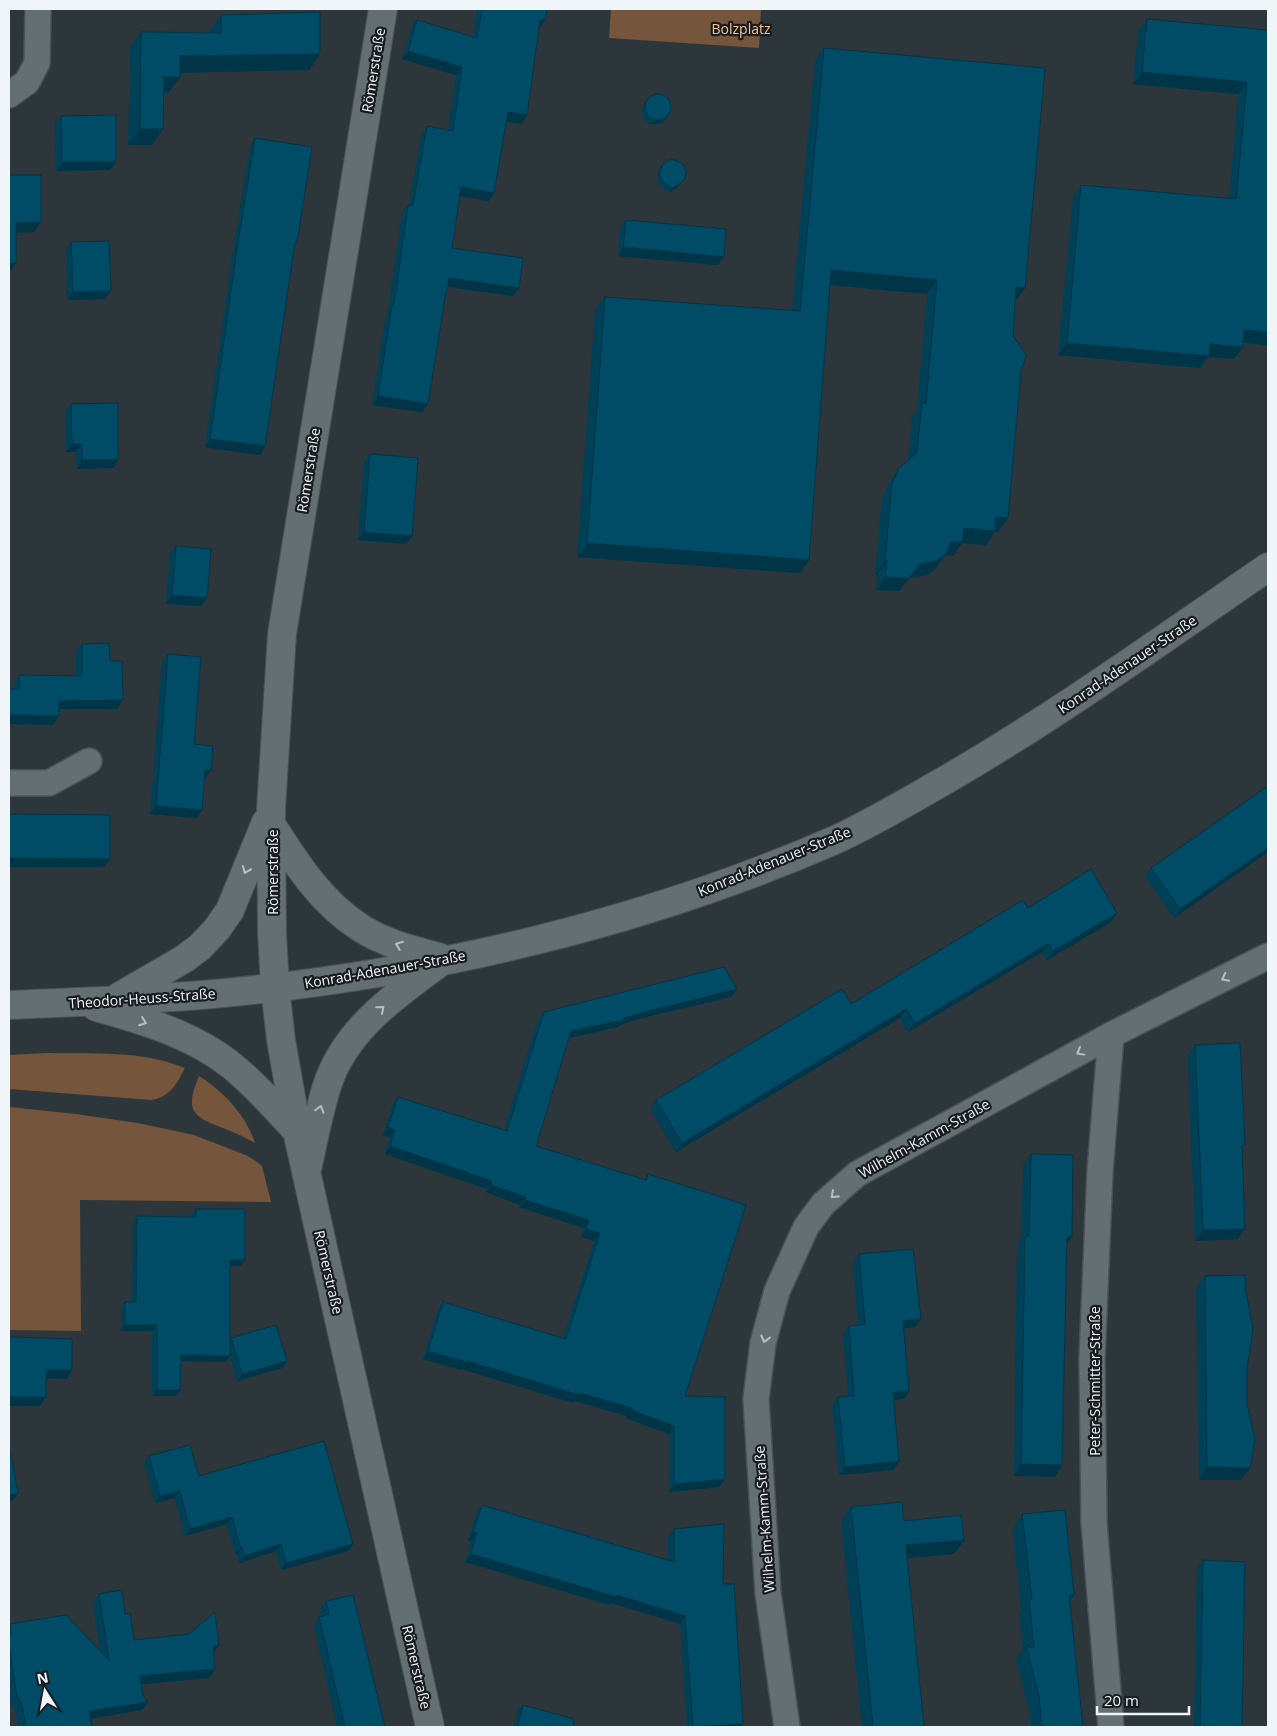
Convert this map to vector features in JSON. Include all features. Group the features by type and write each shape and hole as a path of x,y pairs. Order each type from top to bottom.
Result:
{"main road":[{"name":"Römerstraße","path":"383,9 283,625 271,817 272,910 275,987 284,1066 296,1131 430,1727"},
{"name":"Konrad-Adenauer-Straße","path":"275,987 342,978 446,959 577,930 736,879 837,839 907,802 1028,730 1075,700 1268,567"},
{"path":"271,817 308,879 349,920 380,938 408,949 446,959"},
{"path":"114,1000 184,959 200,947 217,929 230,910 271,817"},
{"path":"306,1174 318,1116 328,1082 348,1044 377,1012 407,987 446,959"},
{"name":"Theodor-Heuss-Straße","path":"9,1005 215,994 275,987"},
{"path":"80,1002 152,1025 188,1039 209,1050 251,1082 296,1131"}],"street":[{"path":"9,95 27,82 36,64 38,9"},
{"path":"9,783 49,783 89,761"},
{"name":"Wilhelm-Kamm-Straße","path":"787,1727 768,1593 756,1399 763,1343 778,1291 806,1227 823,1204 857,1174 1111,1035 1268,956"},
{"name":"Peter-Schmitter-Straße","path":"1111,1035 1100,1171 1092,1358 1094,1523 1111,1727"}],"green space":[{"name":"Bolzplatz","path":"611,9 761,9 759,48 609,38"},
{"path":"47,1053 117,1054 152,1058 185,1068 176,1084 168,1093 151,1100 9,1089 9,1055"},
{"path":"199,1076 217,1089 233,1105 246,1123 255,1143 212,1124 198,1115 192,1104 192,1097"},
{"path":"9,1107 138,1123 194,1135 248,1156 262,1166 271,1202 80,1200 81,1331 9,1330"}],"building":[{"path":"482,9 547,9 545,20 540,20 527,115 508,112 494,193 461,187 452,248 523,258 519,288 449,278 428,404 378,396 392,305 394,305 408,205 413,205 427,126 453,131 462,67 408,51 417,20 477,38"},
{"path":"320,12 320,54 180,56 180,77 164,77 163,129 140,129 141,32 221,33 221,15"},
{"path":"1147,19 1268,30 1268,332 1244,330 1243,347 1210,344 1209,356 1067,343 1081,185 1236,199 1247,82 1142,72"},
{"path":"824,48 1045,68 1025,288 1016,287 1013,336 1026,356 1021,370 1008,518 996,517 995,531 964,528 962,542 951,542 946,554 936,561 919,565 909,578 885,577 892,484 899,468 917,453 922,403 926,403 937,280 831,270 809,560 587,543 605,297 800,311"},
{"path":"658,94 667,98 671,107 667,116 658,120 649,116 645,107 649,98"},
{"path":"116,115 116,162 62,162 61,116"},
{"path":"255,138 312,147 297,242 295,242 265,446 210,439"},
{"path":"671,159 680,162 686,172 685,178 681,183 672,188 664,183 660,177 660,170 663,164"},
{"path":"9,175 41,175 41,222 16,223 16,263 9,263"},
{"path":"626,220 726,229 724,257 623,247"},
{"path":"109,241 111,291 73,292 71,242"},
{"path":"118,403 118,460 82,460 82,444 72,444 71,404"},
{"path":"370,454 418,458 412,536 364,532"},
{"path":"176,546 211,549 207,598 172,595"},
{"path":"109,643 110,661 122,661 123,700 59,701 59,716 9,715 9,689 19,689 19,675 82,676 82,644"},
{"path":"168,654 201,657 194,744 213,746 211,770 205,770 202,810 156,806"},
{"path":"1268,786 1268,848 1180,909 1151,868"},
{"path":"9,814 110,815 110,859 9,858"},
{"path":"1091,869 1117,913 1053,951 1049,943 915,1023 906,1009 682,1143 656,1100 842,989 851,1004 1023,900 1028,908"},
{"path":"724,967 737,989 648,1011 623,1018 624,1020 571,1031 536,1146 646,1180 648,1174 746,1205 685,1396 725,1397 725,1479 674,1484 674,1426 631,1410 632,1408 580,1393 579,1395 428,1351 443,1302 566,1339 600,1233 586,1229 589,1220 525,1200 526,1197 491,1185 492,1181 390,1146 395,1130 388,1127 398,1097 507,1131 544,1012"},
{"path":"1240,1043 1245,1145 1242,1145 1245,1229 1203,1230 1195,1045"},
{"path":"1031,1154 1073,1155 1072,1237 1067,1237 1062,1465 1021,1464 1025,1236 1029,1236"},
{"path":"196,1209 245,1209 245,1260 230,1260 230,1356 181,1355 180,1390 157,1390 157,1325 125,1325 125,1302 136,1302 137,1216 196,1217"},
{"path":"913,1249 921,1319 903,1321 909,1391 893,1392 899,1461 845,1467 838,1397 854,1396 849,1326 865,1324 859,1254"},
{"path":"1245,1275 1246,1293 1253,1328 1247,1369 1247,1404 1255,1439 1250,1468 1207,1467 1205,1276"},
{"path":"276,1325 287,1361 242,1374 231,1338"},
{"path":"9,1337 72,1339 72,1370 46,1370 46,1397 9,1397"},
{"path":"324,1441 353,1544 286,1563 281,1544 244,1556 232,1517 190,1529 180,1491 160,1496 149,1456 190,1445 199,1476"},
{"path":"9,1445 18,1493 9,1495"},
{"path":"902,1502 904,1521 961,1515 964,1540 906,1545 924,1727 873,1727 851,1507"},
{"path":"482,1505 674,1562 674,1529 724,1524 723,1584 734,1584 743,1724 693,1727 685,1616 471,1554 477,1533 473,1532"},
{"path":"1065,1510 1074,1595 1069,1595 1083,1727 1042,1727 1039,1696 1026,1646 1034,1648 1029,1599 1032,1599 1022,1514"},
{"path":"1203,1560 1245,1562 1242,1727 1195,1727 1200,1726"},
{"path":"122,1590 125,1614 130,1613 134,1640 189,1634 215,1612 219,1645 213,1646 215,1669 140,1676 143,1696 148,1702 89,1711 92,1727 26,1727 21,1701 17,1697 9,1645 10,1624 66,1615 109,1660 99,1594"},
{"path":"353,1595 385,1727 345,1727 319,1617 329,1614 326,1601"},
{"path":"523,1705 574,1719 573,1727 517,1727"}]}
